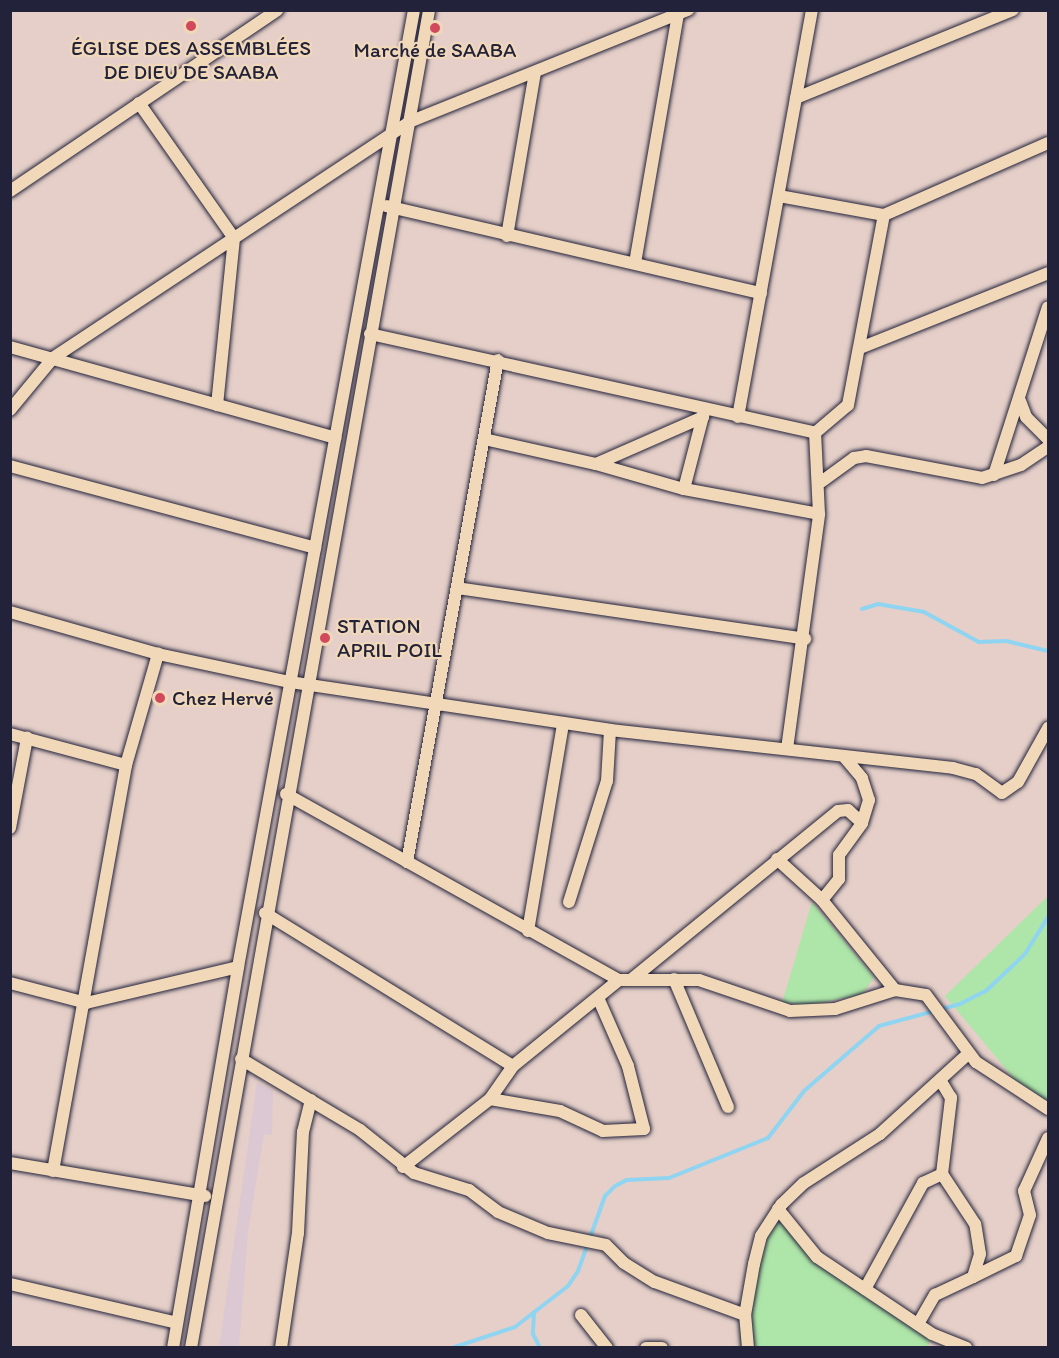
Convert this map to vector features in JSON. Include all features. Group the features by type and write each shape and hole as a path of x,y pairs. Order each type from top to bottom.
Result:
{"street":[{"path":"250,27 254,10"},
{"path":"10,190 277,10"},
{"path":"173,1347 238,967 414,10"},
{"path":"190,1347 305,684 429,10"},
{"path":"738,417 812,10"},
{"path":"796,98 1013,10"},
{"path":"10,410 53,358 409,122 683,12"},
{"path":"635,263 683,12"},
{"path":"507,236 535,73"},
{"path":"139,103 234,238 217,405"},
{"path":"779,196 884,215 1048,143"},
{"path":"379,204 507,236 761,293"},
{"path":"815,433 848,405 884,215"},
{"path":"860,348 1048,273"},
{"path":"994,475 1020,401 1048,307"},
{"path":"370,334 498,360 704,412 815,433"},
{"path":"10,347 336,438"},
{"path":"406,862 498,360"},
{"path":"1020,401 1026,417 1048,439"},
{"path":"596,464 704,412"},
{"path":"684,489 704,412"},
{"path":"787,749 805,639 819,514 821,482 815,433"},
{"path":"484,439 596,464 684,489 819,514"},
{"path":"821,482 854,458 866,456 971,478 994,475 1048,447"},
{"path":"10,466 315,548"},
{"path":"457,588 805,639"},
{"path":"10,612 158,654 290,682 610,730 969,771 1007,793 1048,728"},
{"path":"53,1171 86,1003 126,765 158,654"},
{"path":"528,931 563,723"},
{"path":"569,902 607,782 610,730"},
{"path":"10,734 126,765"},
{"path":"10,828 27,738"},
{"path":"822,900 840,875 839,855 862,823 868,791 845,758"},
{"path":"286,794 619,980 674,979 724,985 777,1009 805,1012 835,1009 895,990 930,997 969,1053 1005,1084 1048,1109"},
{"path":"632,979 838,811 848,810 862,823"},
{"path":"777,859 822,900 895,990"},
{"path":"265,913 513,1066"},
{"path":"10,984 86,1003 238,967"},
{"path":"674,979 728,1107"},
{"path":"404,1167 490,1099 513,1066 599,1000 619,980"},
{"path":"490,1099 560,1111 603,1131 644,1129 628,1066 599,1000"},
{"path":"748,1347 745,1315 759,1244 778,1209 804,1183 880,1134 969,1053"},
{"path":"241,1059 360,1130 404,1167 459,1186 498,1212 548,1233 606,1245 624,1263 655,1282 745,1315"},
{"path":"940,1080 951,1098 942,1174 979,1231 980,1254 972,1277"},
{"path":"281,1347 298,1233 303,1132 311,1100"},
{"path":"918,1324 934,1295 1016,1256 1030,1215 1024,1191 1048,1138"},
{"path":"10,1163 215,1198"},
{"path":"865,1289 923,1183 942,1174"},
{"path":"778,1209 817,1257 918,1324 958,1346"},
{"path":"10,1284 177,1323"},
{"path":"581,1315 607,1347"},
{"path":"646,1347 662,1347"}],"shaded area":[{"path":"257,1083 273,1090 272,1135 264,1134 248,1232 239,1347 219,1347"}],"green space":[{"path":"1048,896 1048,1102 1020,1086 945,996"},
{"path":"812,902 874,977 863,994 811,1005 782,1003"},
{"path":"779,1213 817,1264 931,1336 928,1347 740,1348 739,1332 763,1237"}],"waterway":[{"path":"862,609 878,604 924,612 979,642 1006,641 1048,651"},
{"path":"452,1348 515,1327 568,1286 578,1271 605,1196 615,1186 627,1180 669,1178 768,1138 804,1091 879,1026 960,1004 986,991 1025,954 1048,917"},
{"path":"534,1312 533,1334 540,1348"}],"place":[{"name":"ÉGLISE DES ASSEMBLÉES DE DIEU DE SAABA","path":"191,26"},
{"name":"Marché de SAABA","path":"435,28"},
{"name":"STATION APRIL POIL","path":"325,638"},
{"name":"Chez Hervé","path":"160,698"}]}
